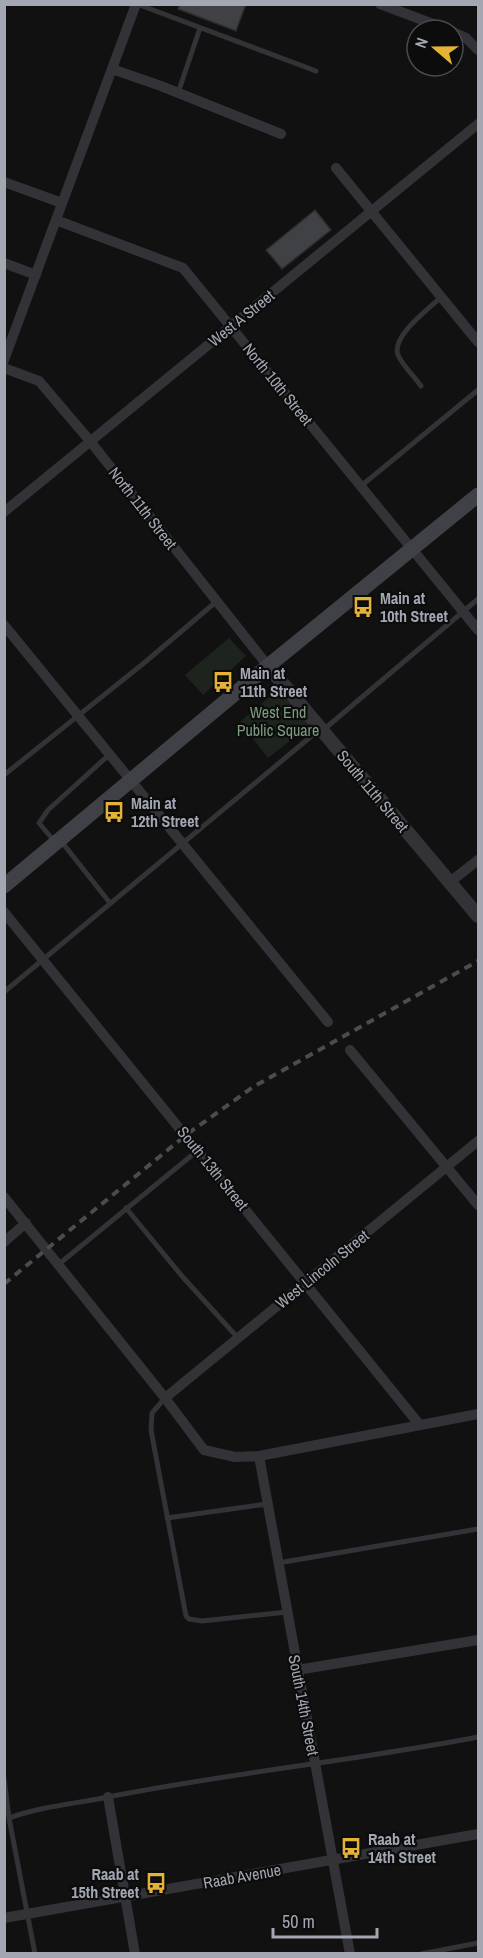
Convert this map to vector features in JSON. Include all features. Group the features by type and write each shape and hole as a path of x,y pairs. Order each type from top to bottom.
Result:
{"main road":[{"path":"4,886 478,495"}],"street":[{"path":"4,360 137,4"},
{"path":"380,4 417,18"},
{"path":"465,38 478,50"},
{"path":"112,69 280,134"},
{"name":"West A Street","path":"4,512 478,124"},
{"path":"336,168 478,342"},
{"path":"4,182 62,203"},
{"name":"North 10th Street","path":"56,220 183,268 478,630"},
{"path":"4,263 36,275"},
{"name":"North 11th Street","path":"4,368 39,381 90,441 268,666"},
{"path":"4,625 328,1022"},
{"name":"South 11th Street","path":"268,666 478,916"},
{"path":"450,882 478,860"},
{"name":"South 13th Street","path":"4,912 419,1424"},
{"path":"350,1050 478,1205"},
{"name":"West Lincoln Street","path":"165,1398 478,1141"},
{"path":"4,1197 204,1450 235,1457 259,1456 478,1414"},
{"path":"4,1242 26,1223"},
{"name":"South 14th Street","path":"259,1456 350,1953"},
{"path":"297,1670 478,1640"},
{"path":"108,1797 135,1953"},
{"name":"Raab Avenue","path":"4,1918 478,1834"}],"lane":[{"path":"137,4 316,71"},
{"path":"178,93 200,28"},
{"path":"421,386 398,354 398,343 403,333 441,297"},
{"path":"360,486 478,390"},
{"path":"4,992 314,734 322,731 478,599"},
{"path":"4,776 217,601"},
{"path":"110,754 48,810 39,823 110,903"},
{"path":"58,1264 198,1150"},
{"path":"126,1208 181,1275 238,1338"},
{"path":"165,1398 152,1413 151,1430 186,1616 189,1619 202,1621 286,1612"},
{"path":"167,1518 267,1504"},
{"path":"278,1563 478,1529"},
{"path":"9,1818 25,1812 121,1793 478,1737"},
{"path":"4,1778 13,1846 35,1953"},
{"path":"420,1953 452,1951 478,1943"}],"green space":[{"name":"West End Public Square","path":"229,638 246,656 203,695 185,675"},
{"name":"West End Public Square","path":"283,685 309,726 268,758 240,722"}],"building":[{"path":"180,4 246,4 236,31 178,9"},
{"path":"315,210 331,230 282,269 266,250"}],"railway":[{"path":"4,1284 186,1135 253,1087 478,961"}],"place":[{"name":"Main at 10th Street","path":"363,607"},
{"name":"Main at 11th Street","path":"223,682"},
{"name":"Main at 12th Street","path":"114,812"},
{"name":"Raab at 14th Street","path":"351,1848"},
{"name":"Raab at 15th Street","path":"156,1883"}]}
